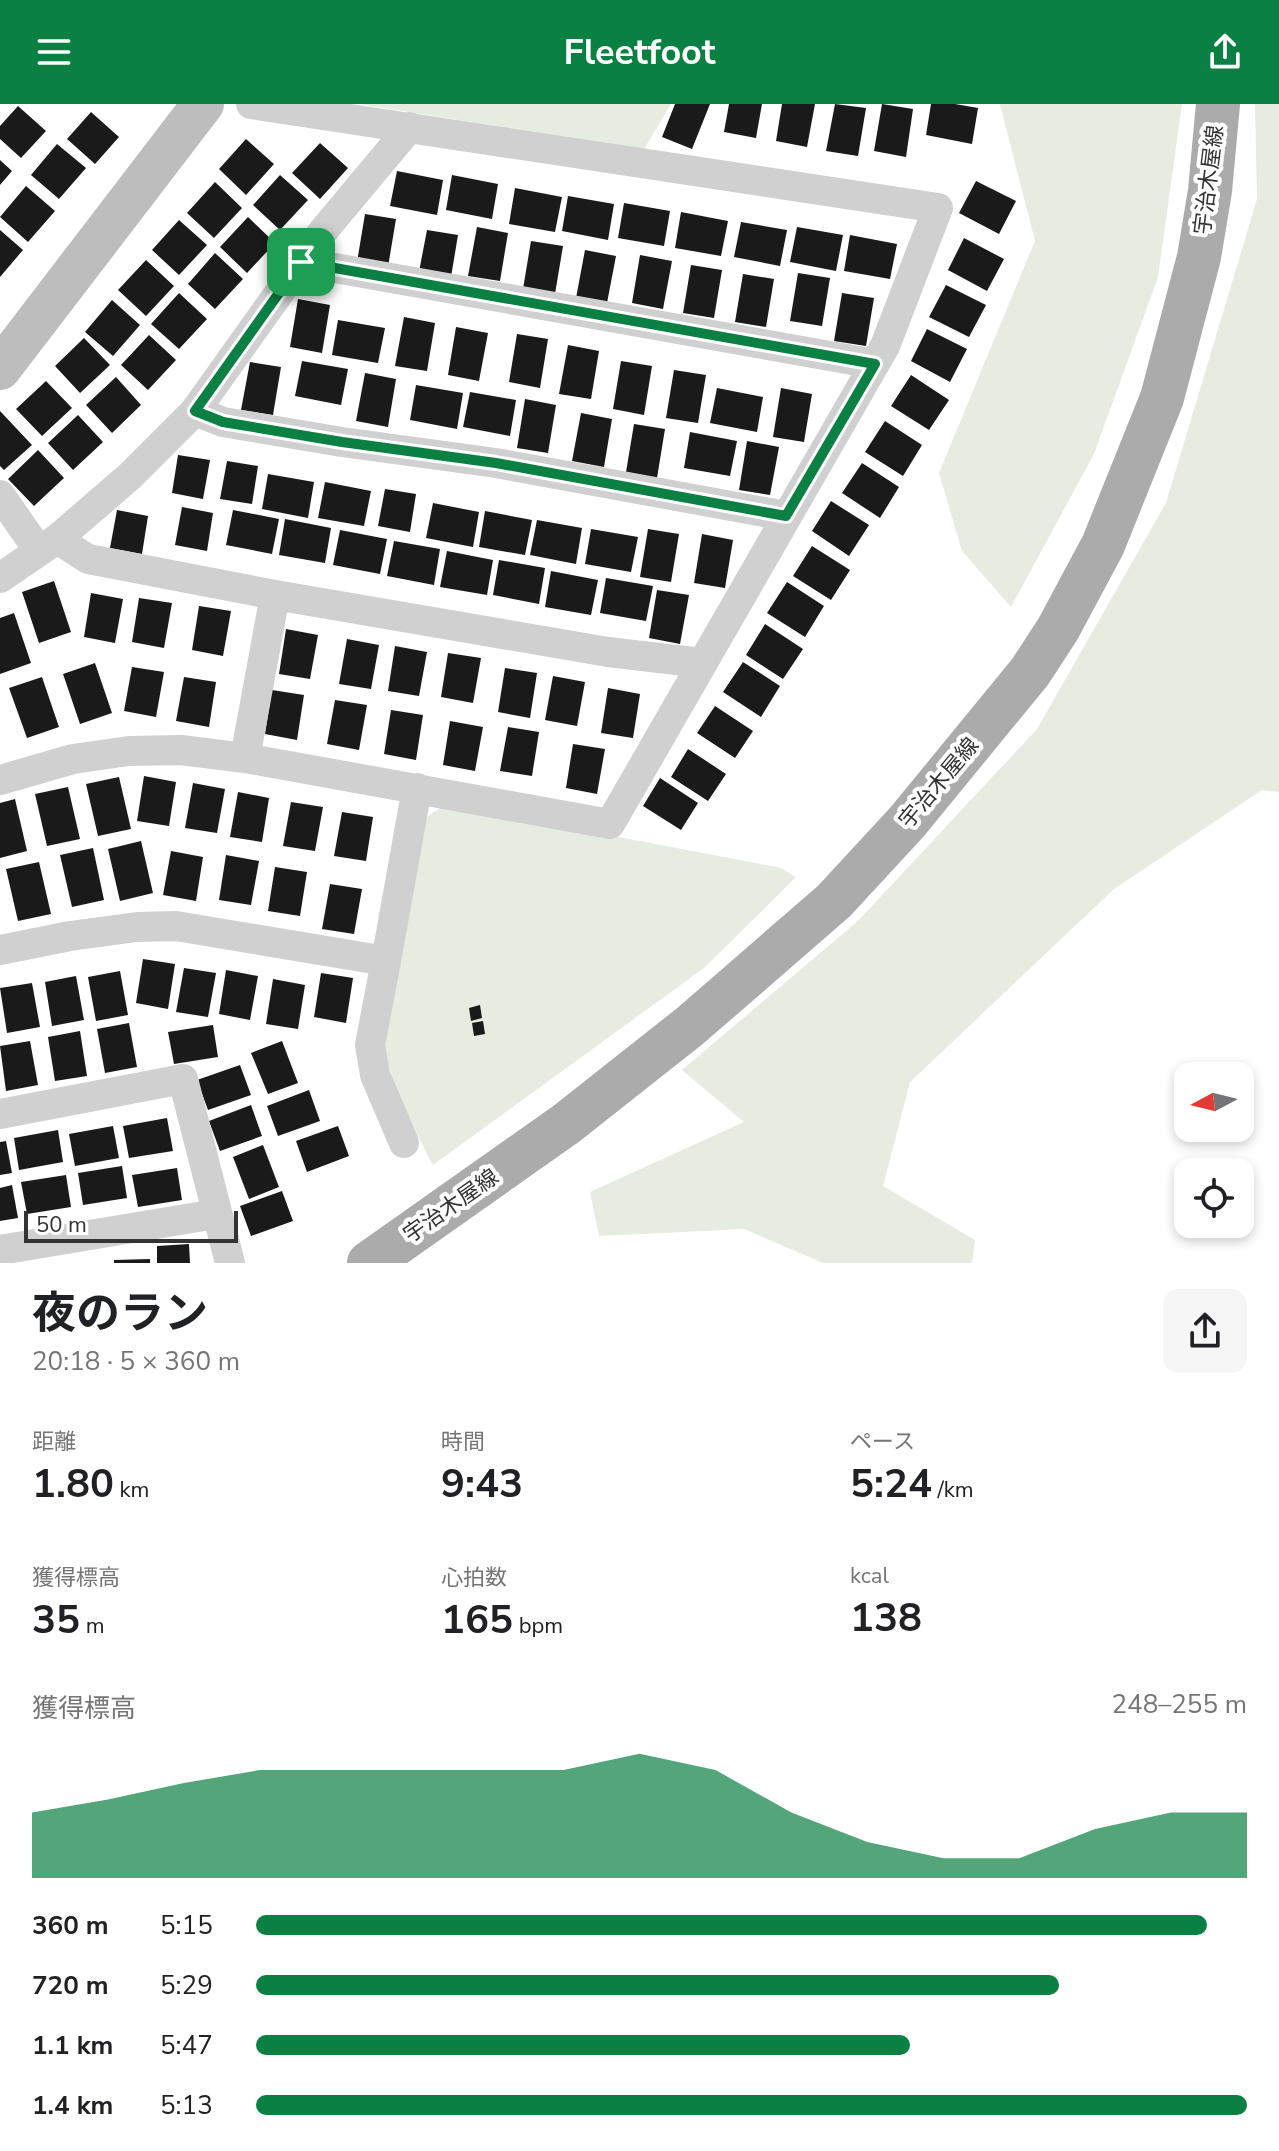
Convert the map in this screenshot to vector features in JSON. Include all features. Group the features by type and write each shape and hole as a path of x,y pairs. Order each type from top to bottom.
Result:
{"main road":[{"name":"宇治木屋線","path":"369,1263 566,1124 690,1026 834,901 907,822 1030,672 1058,629 1103,545 1162,398 1199,257 1210,191 1218,104"}],"street":[{"path":"0,369 203,104"},
{"path":"0,780 73,759 129,751 181,750 245,758 610,824 885,346 938,208 251,104"},
{"path":"0,578 48,545 130,476 195,411 324,230 410,127"},
{"path":"301,262 875,364"},
{"path":"195,411 223,422 496,463 786,516"},
{"path":"0,495 48,545 88,559 275,595 608,652 702,663"},
{"path":"245,758 275,595"},
{"path":"404,1143 375,1075 370,1045 417,788"},
{"path":"0,950 70,936 137,927 176,926 386,961"},
{"path":"0,1114 183,1079 230,1263"},
{"path":"0,1250 216,1214"}],"shaded area":[{"path":"358,104 671,104 644,149"},
{"path":"1000,104 1182,104 1158,277 1094,454 1011,607 962,551 939,473 1035,241"},
{"path":"1255,104 1279,104 1279,792 1262,790 1114,889 910,1082 883,1186 975,1240 972,1263 823,1263 744,1229 599,1236 590,1192 744,1122 682,1070 859,920 1037,729 1166,503 1257,199"},
{"path":"446,804 781,868 796,877 704,968 433,1165 397,1088 382,1040 424,819"}],"building":[{"path":"675,104 710,104 692,149 662,137"},
{"path":"729,104 762,104 756,138 724,132"},
{"path":"782,104 815,104 807,147 776,141"},
{"path":"835,104 866,108 858,156 826,151"},
{"path":"882,104 913,109 906,157 874,151"},
{"path":"931,104 978,108 972,144 926,135"},
{"path":"18,106 46,131 21,158 0,139 0,126"},
{"path":"91,112 119,137 95,164 67,139"},
{"path":"246,139 274,164 246,195 219,169"},
{"path":"320,143 348,168 320,199 292,173"},
{"path":"57,144 86,168 59,199 31,175"},
{"path":"0,160 12,171 0,185"},
{"path":"397,171 443,180 437,215 390,206"},
{"path":"280,175 308,200 280,230 253,205"},
{"path":"452,175 498,184 492,219 446,210"},
{"path":"976,181 1016,201 999,234 959,213"},
{"path":"215,182 242,208 214,238 187,213"},
{"path":"26,186 55,211 28,242 0,217"},
{"path":"515,188 562,197 555,232 509,224"},
{"path":"568,196 614,204 608,240 562,231"},
{"path":"624,203 670,211 664,246 618,238"},
{"path":"681,212 728,221 721,256 675,248"},
{"path":"365,214 396,219 388,267 357,262"},
{"path":"248,217 275,243 247,273 220,247"},
{"path":"179,220 207,245 179,275 152,250"},
{"path":"741,222 787,230 780,266 734,257"},
{"path":"477,227 508,233 500,281 468,276"},
{"path":"797,227 843,235 836,271 790,262"},
{"path":"0,230 23,250 0,277"},
{"path":"427,230 458,235 450,283 418,277"},
{"path":"850,235 897,244 890,279 844,271"},
{"path":"964,238 1004,259 987,291 948,270"},
{"path":"531,241 563,246 555,294 523,289"},
{"path":"585,250 616,256 607,303 576,298"},
{"path":"215,253 243,279 215,309 188,284"},
{"path":"640,255 672,261 663,309 632,303"},
{"path":"146,260 174,286 146,316 118,290"},
{"path":"691,265 722,270 714,318 683,313"},
{"path":"798,273 830,278 822,326 790,321"},
{"path":"743,274 774,279 766,327 735,322"},
{"path":"946,285 986,305 969,337 929,317"},
{"path":"179,293 207,319 179,349 151,324"},
{"path":"842,293 874,298 866,346 834,341"},
{"path":"298,299 330,305 322,353 290,347"},
{"path":"112,300 140,325 113,356 85,332"},
{"path":"404,317 435,323 427,371 395,366"},
{"path":"338,320 385,328 378,363 332,355"},
{"path":"456,327 488,333 479,381 448,375"},
{"path":"927,329 967,349 950,382 911,361"},
{"path":"517,334 548,339 540,388 509,382"},
{"path":"149,335 176,360 148,390 121,365"},
{"path":"84,338 110,365 80,393 55,366"},
{"path":"568,345 599,351 591,399 559,394"},
{"path":"302,361 348,369 341,405 295,396"},
{"path":"621,361 652,366 644,415 613,409"},
{"path":"250,362 281,367 273,415 241,410"},
{"path":"674,370 706,375 698,423 666,418"},
{"path":"365,373 396,379 388,427 356,421"},
{"path":"911,375 949,400 929,430 891,406"},
{"path":"116,377 141,405 112,433 86,405"},
{"path":"46,381 72,408 42,436 16,409"},
{"path":"416,385 463,393 457,429 410,420"},
{"path":"717,388 763,397 757,432 710,423"},
{"path":"781,388 812,394 804,442 773,437"},
{"path":"470,392 516,400 510,436 463,427"},
{"path":"525,399 556,405 548,453 517,448"},
{"path":"0,411 32,445 4,470 0,466"},
{"path":"581,413 612,419 604,467 572,461"},
{"path":"78,415 103,442 73,470 48,443"},
{"path":"885,421 922,445 903,476 865,452"},
{"path":"634,424 665,429 657,478 626,472"},
{"path":"690,432 737,441 730,476 684,468"},
{"path":"747,441 779,447 770,495 739,490"},
{"path":"38,450 64,478 34,506 8,479"},
{"path":"178,455 210,460 203,499 172,493"},
{"path":"227,461 258,466 252,504 220,499"},
{"path":"862,463 899,487 880,518 842,493"},
{"path":"268,474 314,482 308,518 262,509"},
{"path":"325,482 371,491 364,526 318,518"},
{"path":"385,489 416,494 410,532 378,526"},
{"path":"831,501 869,525 849,556 812,531"},
{"path":"433,503 479,512 473,547 426,538"},
{"path":"182,507 213,513 207,551 175,545"},
{"path":"117,510 148,516 142,554 110,548"},
{"path":"233,510 279,519 272,554 226,545"},
{"path":"485,511 532,520 525,555 479,547"},
{"path":"285,519 331,528 325,563 279,555"},
{"path":"537,520 582,528 576,564 530,555"},
{"path":"591,529 638,537 631,572 585,564"},
{"path":"648,529 679,534 671,582 640,577"},
{"path":"340,530 387,539 380,574 333,565"},
{"path":"702,534 733,540 725,588 694,583"},
{"path":"394,541 440,549 434,585 387,576"},
{"path":"812,546 850,570 831,600 793,576"},
{"path":"447,551 493,560 487,595 440,587"},
{"path":"499,560 545,568 539,604 493,595"},
{"path":"551,571 598,580 591,615 545,607"},
{"path":"606,578 653,586 646,621 600,613"},
{"path":"54,581 71,632 39,643 22,592"},
{"path":"787,582 824,606 805,637 767,613"},
{"path":"657,590 689,595 680,644 649,638"},
{"path":"91,593 123,599 115,643 84,637"},
{"path":"139,598 172,603 164,648 132,642"},
{"path":"199,606 231,611 223,656 192,650"},
{"path":"14,613 31,663 0,674 0,618"},
{"path":"765,624 803,649 783,679 746,655"},
{"path":"286,629 318,635 310,679 279,674"},
{"path":"347,639 379,645 371,689 339,684"},
{"path":"395,646 427,652 419,696 388,691"},
{"path":"448,653 481,658 473,703 441,697"},
{"path":"743,662 780,686 761,717 723,692"},
{"path":"95,663 112,713 80,724 63,674"},
{"path":"132,667 164,672 156,717 124,711"},
{"path":"505,668 537,673 530,718 498,712"},
{"path":"553,676 585,682 577,726 545,720"},
{"path":"42,677 59,727 27,738 9,688"},
{"path":"184,677 216,682 209,727 176,721"},
{"path":"608,688 640,694 633,738 601,733"},
{"path":"272,690 304,695 297,740 265,734"},
{"path":"335,700 367,705 359,750 327,744"},
{"path":"715,706 753,731 735,758 697,733"},
{"path":"391,710 423,715 416,760 384,754"},
{"path":"450,721 483,727 475,771 443,765"},
{"path":"508,727 539,732 532,776 500,771"},
{"path":"573,744 605,749 597,794 566,788"},
{"path":"688,749 726,774 708,801 671,777"},
{"path":"144,776 176,782 169,826 137,821"},
{"path":"119,777 131,829 98,836 86,784"},
{"path":"660,778 698,803 681,830 643,806"},
{"path":"193,783 225,789 217,833 185,828"},
{"path":"68,787 80,839 47,846 35,794"},
{"path":"238,792 269,798 262,842 230,837"},
{"path":"15,799 27,851 0,858 0,803"},
{"path":"291,802 323,807 315,851 283,846"},
{"path":"342,812 373,817 366,861 334,856"},
{"path":"141,841 153,893 120,901 108,849"},
{"path":"93,848 104,900 72,907 60,855"},
{"path":"171,851 203,857 196,901 163,895"},
{"path":"226,855 259,861 251,905 219,900"},
{"path":"39,862 51,914 18,921 6,869"},
{"path":"275,867 307,872 300,916 268,911"},
{"path":"330,884 362,889 354,934 322,929"},
{"path":"143,959 175,964 168,1009 136,1003"},
{"path":"184,968 216,973 208,1017 176,1012"},
{"path":"226,970 258,976 250,1020 219,1014"},
{"path":"120,971 128,1015 96,1021 88,977"},
{"path":"321,973 353,978 346,1023 314,1017"},
{"path":"76,976 84,1020 52,1026 45,982"},
{"path":"273,979 305,985 298,1029 266,1024"},
{"path":"32,983 40,1027 7,1033 0,988"},
{"path":"480,1005 482,1018 471,1021 469,1008"},
{"path":"483,1021 485,1034 474,1036 472,1023"},
{"path":"129,1023 137,1067 105,1073 97,1029"},
{"path":"213,1025 218,1057 174,1064 168,1032"},
{"path":"80,1031 87,1076 55,1081 48,1037"},
{"path":"30,1041 38,1085 6,1091 0,1046"},
{"path":"282,1041 298,1083 268,1094 251,1053"},
{"path":"240,1065 251,1095 208,1110 197,1080"},
{"path":"309,1090 320,1121 278,1136 267,1106"},
{"path":"251,1105 262,1136 220,1151 209,1121"},
{"path":"167,1118 173,1151 129,1158 123,1126"},
{"path":"113,1126 119,1158 75,1166 69,1134"},
{"path":"338,1126 349,1156 307,1172 296,1141"},
{"path":"58,1130 63,1162 19,1170 14,1138"},
{"path":"6,1141 12,1173 0,1175 0,1142"},
{"path":"263,1145 279,1187 249,1199 233,1157"},
{"path":"122,1166 127,1198 83,1205 78,1173"},
{"path":"177,1168 182,1200 138,1207 132,1175"},
{"path":"66,1175 71,1207 27,1214 21,1182"},
{"path":"12,1185 18,1218 0,1221 0,1188"},
{"path":"282,1191 293,1221 251,1236 240,1206"},
{"path":"189,1244 190,1263 157,1263 157,1246"},
{"path":"150,1259 150,1263 114,1263 114,1260"}],"route":[{"path":"301,262 645,323 875,364 786,516 496,463 223,422 195,411 301,262"}]}
